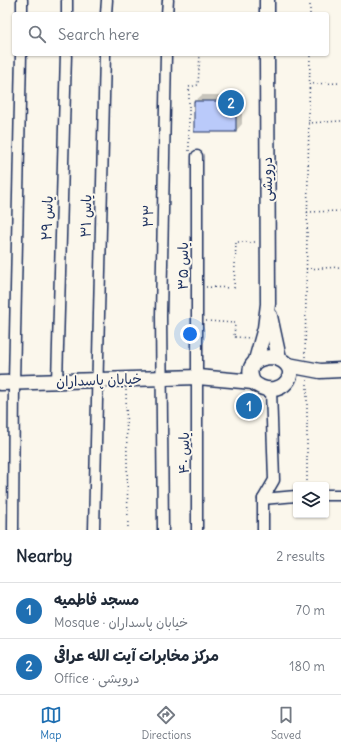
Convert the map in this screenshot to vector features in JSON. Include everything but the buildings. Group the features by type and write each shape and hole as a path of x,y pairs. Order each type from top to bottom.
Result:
{"street":[{"path":"22,0 22,12"},
{"path":"67,0 67,12"},
{"path":"106,12 107,0"},
{"path":"167,12 168,0"},
{"path":"267,0 267,12"},
{"path":"13,530 7,383 21,56"},
{"name":"یاس ۲۹","path":"57,382 66,56"},
{"name":"یاس ۳۱","path":"94,530 105,56"},
{"name":"۳۳","path":"163,530 161,285 166,56"},
{"name":"درویشی","path":"266,56 268,304"},
{"name":"یاس ۳۵","path":"197,156 196,321 198,377"},
{"path":"268,304 262,339 254,363 249,371 252,382 258,386 278,387 306,372 341,370"},
{"path":"263,530 264,499 274,480 278,387 290,375 283,362 268,304"},
{"path":"254,363 268,357 306,372"},
{"name":"خیابان پاسداران","path":"198,377 254,363"},
{"name":"خیابان پاسداران","path":"7,383 198,377 252,382"},
{"name":"یاس ۴۰","path":"197,530 198,377"},
{"path":"329,496 341,495"},
{"path":"264,499 293,496"}],"path":[{"path":"310,4 310,12"},
{"path":"197,156 189,152 189,87 198,85 200,56"},
{"path":"307,482 306,269 310,56"},
{"path":"309,84 341,83"},
{"path":"308,123 341,121"},
{"path":"307,212 341,211"},
{"path":"196,287 234,288 236,242 267,242"},
{"path":"306,269 341,267"},
{"path":"196,321 235,323 234,337 262,339"},
{"path":"126,379 128,530"}],"place":[{"name":"مرکز مخابرات آیت الله عراقی","path":"231,103"},
{"name":"مسجد فاطمیه","path":"249,406"}]}
